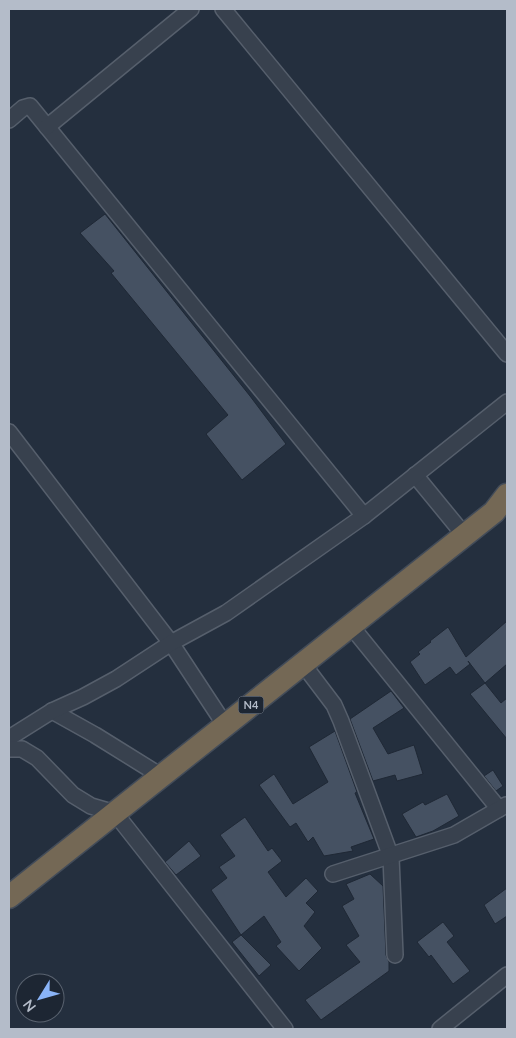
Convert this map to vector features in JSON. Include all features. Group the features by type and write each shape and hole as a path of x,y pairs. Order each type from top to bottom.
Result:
{"highway":[{"name":"N4","path":"9,898 465,536 501,510 507,494"}],"street":[{"path":"47,127 191,9"},
{"path":"223,9 507,354"},
{"path":"9,120 23,108 30,106 364,516"},
{"path":"9,738 52,711 116,679 171,643 226,613 364,516 507,402"},
{"path":"9,432 171,643 226,725"},
{"path":"416,475 465,536"},
{"path":"333,874 391,857 454,835 503,806 351,626"},
{"path":"303,664 334,705 391,857 394,955"},
{"path":"52,711 161,776"},
{"path":"9,749 22,749 37,758 73,796 91,806 115,813 285,1029"},
{"path":"440,1029 507,974"}],"building":[{"path":"105,214 286,444 242,480 206,434 228,415 111,273 114,271 80,233"},
{"path":"507,621 507,664 485,683 468,661 470,664 456,675 450,667 425,685 410,662 420,654 418,652 448,627 466,657"},
{"path":"485,683 501,703 507,698 507,739 470,694"},
{"path":"391,691 404,708 373,728 388,754 414,745 423,774 397,781 395,775 373,781 350,719"},
{"path":"335,731 357,792 355,793 374,839 351,847 353,851 324,856 313,837 308,842 296,823 290,827 259,785 274,774 293,804 328,782 309,747"},
{"path":"493,770 503,786 496,791 484,776"},
{"path":"447,794 459,816 433,831 416,837 402,814 423,802 425,805"},
{"path":"245,817 268,851 272,848 282,861 268,872 286,897 306,878 318,891 306,903 315,912 304,926 322,948 299,971 276,946 281,942 264,916 241,935 211,890 227,878 219,867 235,856 220,835"},
{"path":"189,841 201,856 176,875 165,862"},
{"path":"370,874 383,886 386,955 389,962 389,971 321,1020 305,1000 360,962 346,945 359,936 342,906 354,899 346,884"},
{"path":"507,888 507,916 495,924 484,905"},
{"path":"443,922 454,936 447,942 470,971 453,984 431,955 429,957 417,942"},
{"path":"241,935 271,965 259,976 232,942"}]}
